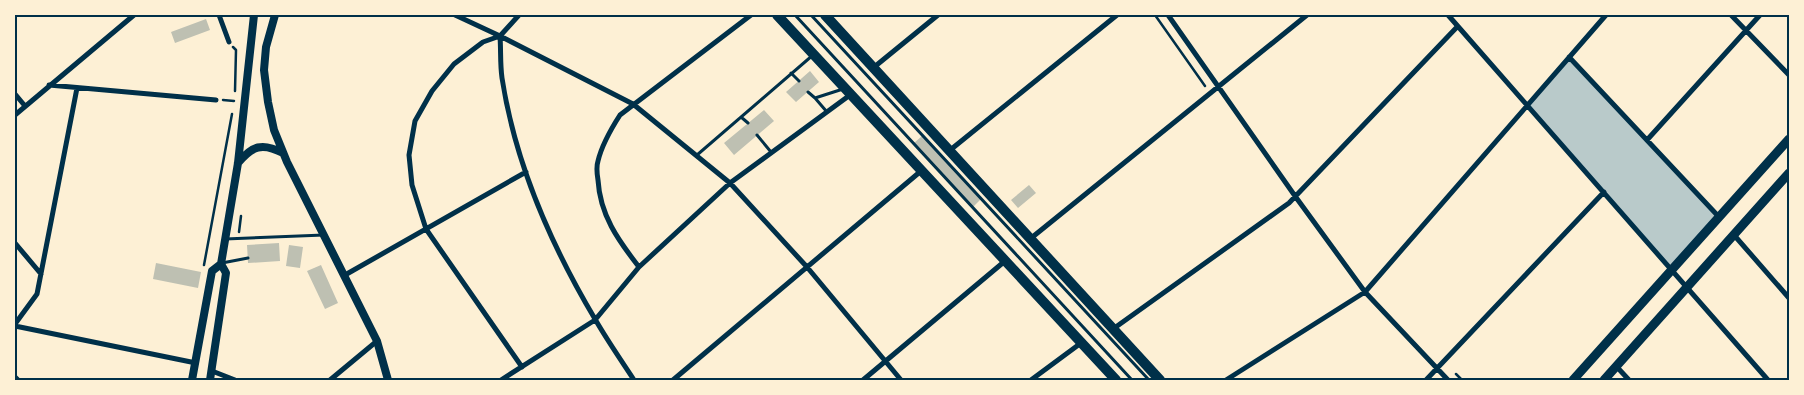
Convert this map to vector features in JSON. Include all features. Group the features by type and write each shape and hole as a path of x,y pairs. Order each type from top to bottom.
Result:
{"main road":[{"path":"777,15 1116,380"},
{"path":"825,15 1160,380"},
{"path":"1573,380 1789,139"},
{"path":"1604,380 1789,173"}],"street":[{"path":"15,114 134,15"},
{"path":"219,15 229,42"},
{"path":"210,380 226,273 221,264 238,163 254,15"},
{"path":"275,15 266,47 264,70 274,130 283,153 377,341 388,380"},
{"path":"454,15 500,36 634,104 730,183 807,267 901,380"},
{"path":"519,15 500,36 483,42 454,64 432,91 415,121 409,155 412,185 426,229 522,367"},
{"path":"639,267 623,247 609,224 599,196 597,162 607,136 620,115 751,15"},
{"path":"873,68 938,15"},
{"path":"949,151 1117,15"},
{"path":"1168,15 1365,292 1448,380"},
{"path":"1030,239 1307,15"},
{"path":"1448,15 1768,380"},
{"path":"1226,380 1365,292 1606,15"},
{"path":"1730,15 1789,75"},
{"path":"1647,140 1760,15"},
{"path":"1113,329 1288,203 1457,27"},
{"path":"500,36 502,77 513,131 526,172 557,248 595,320 634,380"},
{"path":"1569,57 1719,217"},
{"path":"49,85 216,100"},
{"path":"77,88 37,294 15,325 196,363"},
{"path":"501,380 595,320 639,267 730,183 827,112 848,92"},
{"path":"15,94 25,106"},
{"path":"238,163 247,152 259,147 272,147 283,153"},
{"path":"673,380 922,171"},
{"path":"345,275 526,172"},
{"path":"1426,380 1604,192"},
{"path":"1734,235 1789,298"},
{"path":"15,243 42,274"},
{"path":"863,380 1005,261"},
{"path":"192,380 212,271 221,264"},
{"path":"330,380 377,341"},
{"path":"1031,380 1082,343"},
{"path":"1616,366 1629,380"},
{"path":"212,371 235,380"},
{"path":"15,377 18,380"}],"lane":[{"path":"795,15 1132,380"},
{"path":"811,15 1149,380"},
{"path":"696,156 813,54"},
{"path":"791,73 798,81"},
{"path":"808,92 827,112"},
{"path":"815,98 848,92"},
{"path":"741,116 748,123"},
{"path":"757,135 772,152"},
{"path":"225,239 324,235"},
{"path":"270,244 273,237"},
{"path":"221,264 248,258"}],"path":[{"path":"234,101 236,50"},
{"path":"204,265 232,111"},
{"path":"1444,362 1462,380"}],"shaded area":[{"path":"1569,57 1719,217 1671,269 1527,105"}],"building":[{"path":"206,19 210,30 175,43 171,32"},
{"path":"810,71 819,82 796,102 786,92"},
{"path":"764,110 774,121 734,155 724,143"},
{"path":"922,136 981,199 973,207 914,143"},
{"path":"1029,185 1036,193 1018,208 1011,200"},
{"path":"279,243 280,261 248,263 247,245"},
{"path":"289,245 303,247 300,268 286,266"},
{"path":"156,263 201,272 198,288 153,279"},
{"path":"321,265 338,303 325,309 307,271"}]}
